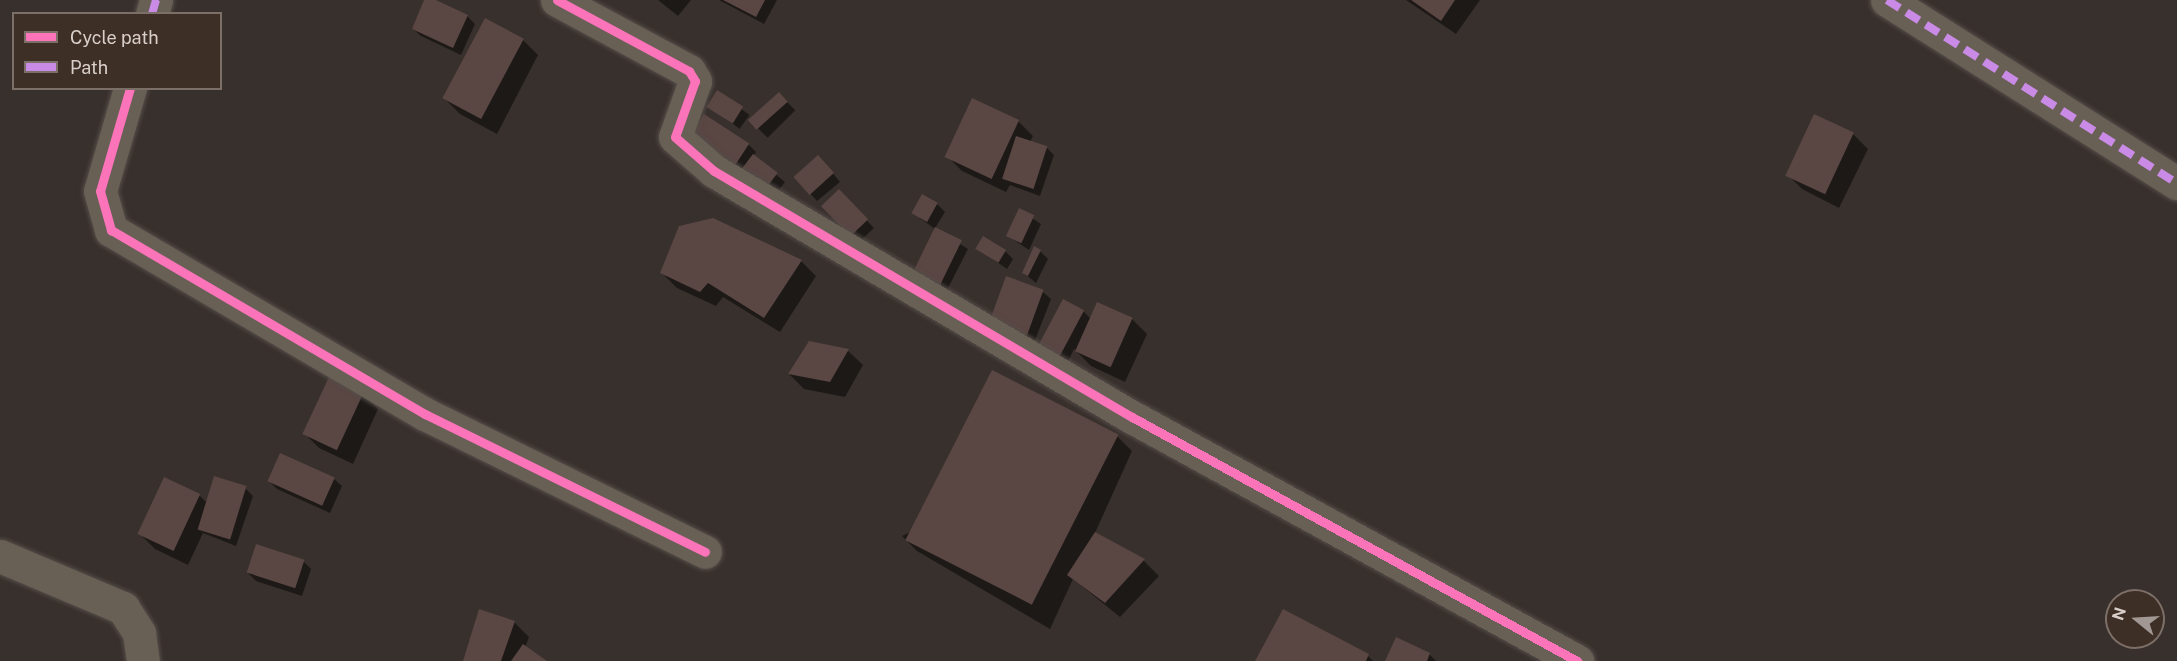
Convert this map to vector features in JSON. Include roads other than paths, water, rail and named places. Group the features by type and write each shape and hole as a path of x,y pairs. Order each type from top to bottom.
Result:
{"street":[{"path":"557,0 689,71 695,81 675,137 714,171 1132,417 1577,661"},
{"path":"1887,0 2177,183"},
{"path":"129,90 100,191 111,230 425,414 705,552"},
{"path":"0,555 123,608 139,633 143,661"}]}
